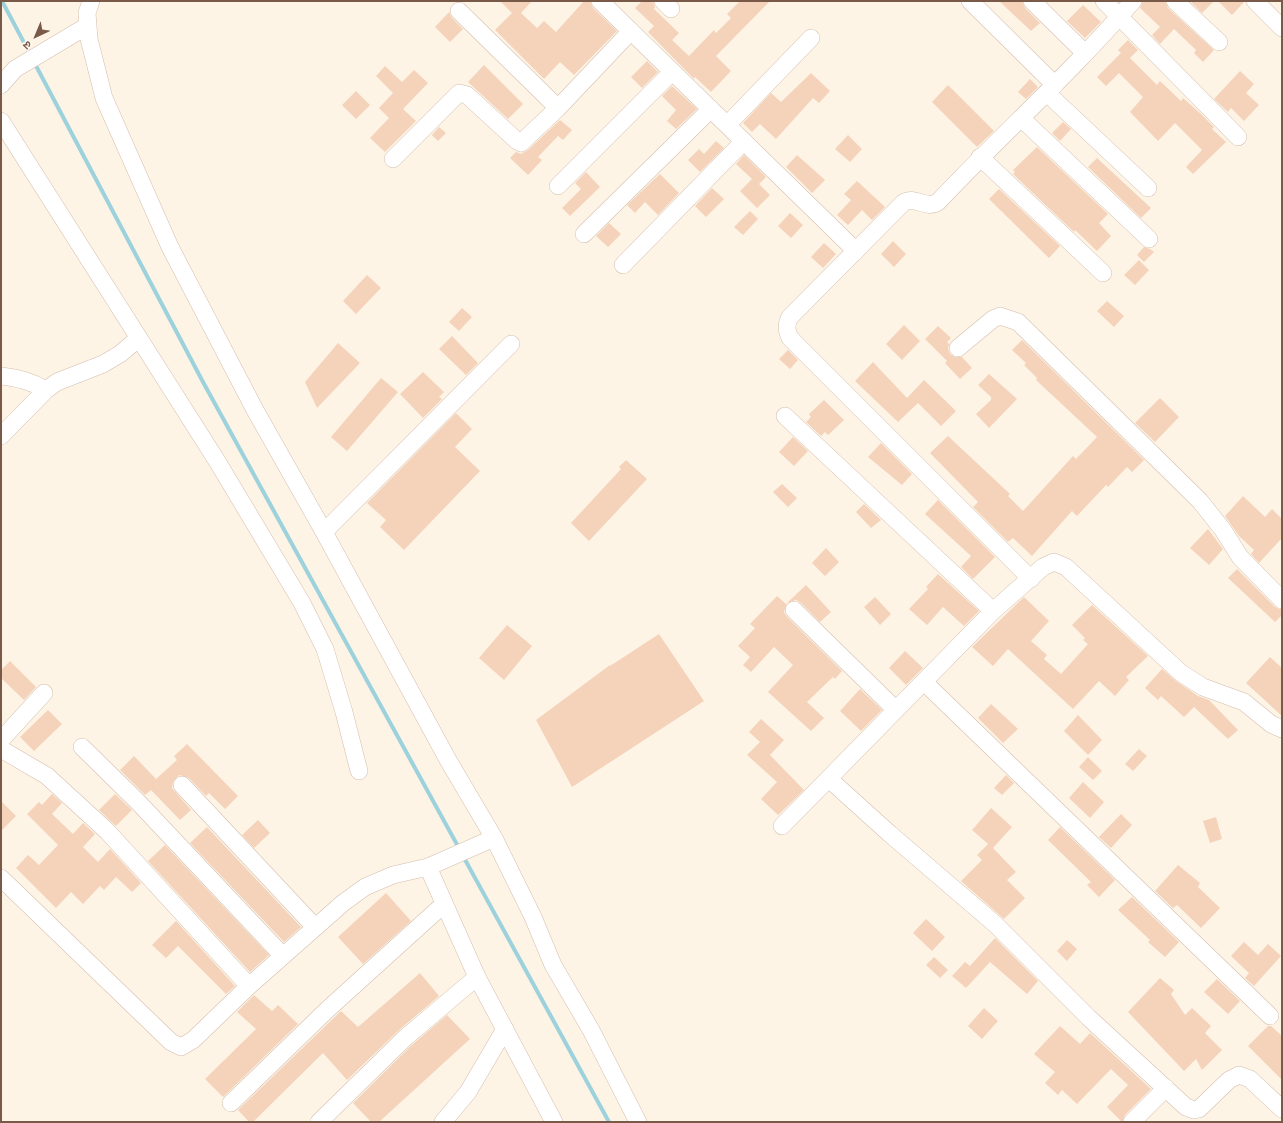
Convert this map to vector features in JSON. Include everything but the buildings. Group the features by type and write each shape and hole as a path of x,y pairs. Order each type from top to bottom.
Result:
{"street":[{"path":"91,1 87,13 87,26 104,98 170,247 255,410 324,532 448,760 494,838 533,917 553,965 590,1030 638,1122"},
{"path":"600,1 856,251"},
{"path":"970,1 1051,89 1148,188"},
{"path":"1032,1 1085,53"},
{"path":"1104,1 1238,137"},
{"path":"1031,579 870,420 790,338 787,332 787,325 790,317 908,200 915,200 929,205 938,202 980,157 1051,89 1120,17 1133,1"},
{"path":"1175,1 1219,42"},
{"path":"1256,1 1282,28"},
{"path":"459,11 558,108"},
{"path":"1,85 16,69 87,26"},
{"path":"393,159 459,92 467,95 519,142 524,140 558,108 631,31"},
{"path":"727,125 811,38"},
{"path":"558,186 672,72"},
{"path":"584,234 711,109"},
{"path":"1021,118 1149,239"},
{"path":"1,121 217,461 306,610 325,649 344,712 359,771"},
{"path":"623,265 744,141"},
{"path":"980,157 1103,273"},
{"path":"958,348 993,319 1000,316 1018,322 1200,501 1223,530 1240,557 1282,600"},
{"path":"1,436 46,390 57,382 104,364 120,354 139,338"},
{"path":"324,532 511,344"},
{"path":"1,376 20,378 34,383 46,390"},
{"path":"785,416 993,611"},
{"path":"782,826 830,779 993,611 1048,564 1059,563 1066,567 1180,673 1203,687 1244,702 1271,724 1282,729"},
{"path":"794,610 896,710"},
{"path":"924,682 1270,1016"},
{"path":"1,740 44,693"},
{"path":"82,746 138,802 283,956"},
{"path":"1,749 47,776 108,831 248,986"},
{"path":"830,779 890,834 995,924 1089,1018 1186,1107 1194,1110 1203,1106 1229,1080 1234,1077 1244,1076 1282,1109"},
{"path":"182,785 316,927"},
{"path":"1,878 178,1047 186,1045 193,1040 248,986 343,903 365,888 393,875 428,867 494,838"},
{"path":"428,867 477,977 554,1122"},
{"path":"231,1103 328,1009 444,904"},
{"path":"319,1122 406,1037 477,977"},
{"path":"443,1122 468,1092 505,1029"},
{"path":"1132,1122 1166,1088"}],"waterway":[{"path":"2,1 30,54"},
{"path":"34,62 203,382 460,850"},
{"path":"463,856 609,1122"}]}
